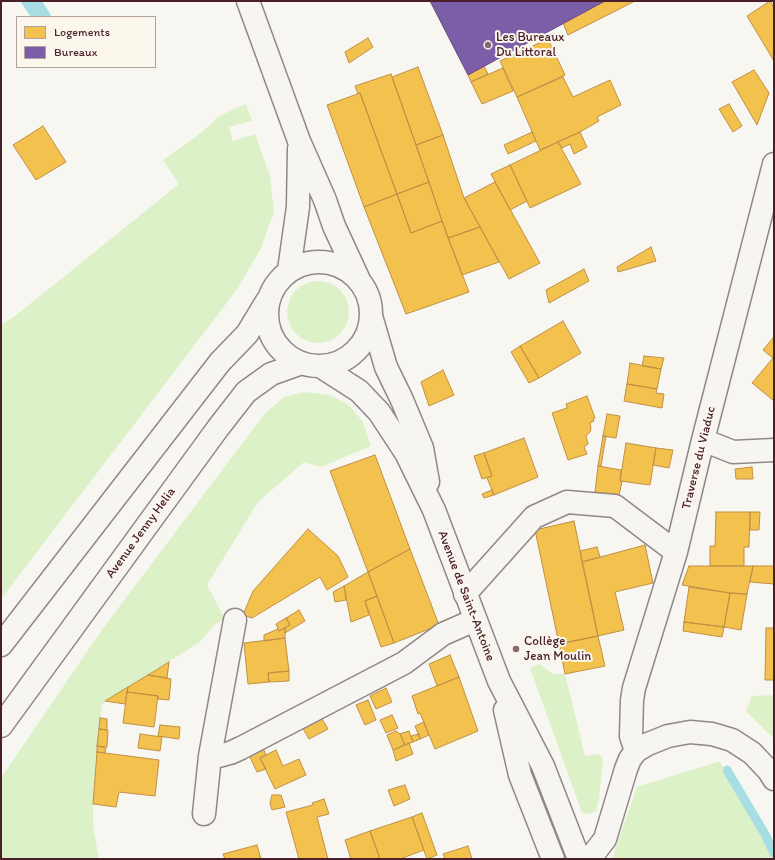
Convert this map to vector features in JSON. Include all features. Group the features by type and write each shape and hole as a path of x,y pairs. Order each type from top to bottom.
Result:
{"street":[{"path":"248,1 299,141 334,226 368,297 371,316 366,335 355,351 339,361 311,364 285,354 272,339 266,320 268,301"},
{"path":"289,270 298,207 299,141"},
{"name":"Traverse du Viaduc","path":"636,751 631,736 632,700 634,688 676,552 703,440 774,164"},
{"path":"1,645 220,362 247,334 268,301 276,284 289,270 307,263 326,262 345,268 359,280"},
{"name":"Avenue de Saint-Antoine","path":"371,316 386,367 402,400 422,448 434,510"},
{"name":"Avenue de Saint-Antoine","path":"311,364 359,390 380,412 406,454 434,510 499,681 543,766 579,859"},
{"name":"Avenue Jenny Helia","path":"1,726 218,428 246,392 271,374 311,364"},
{"path":"703,440 733,452 774,450"},
{"path":"465,594 534,517 567,502 615,506 676,552"},
{"path":"204,814 210,756 235,620"},
{"path":"210,756 219,756 241,748 399,666 443,634 475,620"},
{"name":"Avenue de Saint-Antoine","path":"499,681 520,775 552,859"},
{"path":"587,859 595,852 605,839 630,759 636,751 648,744 668,736 690,732 712,734 732,740 752,753 769,771 774,779"},
{"path":"540,827 559,854 570,859"}],"green space":[{"path":"246,104 252,121 229,127 233,141 255,134 270,176 274,212 261,248 238,288 1,599 1,325 15,316 179,184 163,160 201,133 219,116"},
{"path":"318,281 330,284 340,290 346,300 349,312 346,324 340,334 330,340 318,343 306,340 296,334 290,324 287,312 290,300 296,290 306,284"},
{"path":"305,392 329,395 348,404 363,422 371,446 321,467 304,462 258,502 207,585 225,619 214,625 200,642 102,704 93,804 93,826 99,859 1,859 1,778 101,631 265,413 284,397"},
{"path":"540,664 553,674 565,674 585,756 599,754 603,759 596,812 587,814 582,813 530,668"},
{"path":"774,695 774,739 746,711 752,696"},
{"path":"720,762 763,834 774,859 612,859 637,787"}],"water":[{"path":"20,1 42,1 51,15 50,16 30,16"}],"building: Logements":[{"path":"605,1 635,1 568,35 563,23"},
{"path":"770,1 774,7 774,61 747,16"},
{"path":"368,38 373,47 349,63 345,52"},
{"path":"548,39 565,75 517,97 500,61"},
{"path":"484,66 488,74 471,82 468,75"},
{"path":"418,67 443,135 416,145 392,77"},
{"path":"503,68 513,91 482,104 471,82"},
{"path":"754,70 769,93 757,125 732,82"},
{"path":"391,74 429,182 397,194 360,93 358,94 355,86"},
{"path":"563,77 573,97 610,80 621,105 597,117 599,121 580,132 540,150 517,97"},
{"path":"360,93 397,194 364,207 327,105"},
{"path":"729,104 742,126 733,132 719,109"},
{"path":"43,126 66,162 36,180 13,145"},
{"path":"532,132 536,141 508,154 504,145"},
{"path":"580,132 587,147 574,154 570,144 562,148 558,142"},
{"path":"443,135 464,198 480,227 448,238 416,145"},
{"path":"558,142 581,184 530,208 510,165"},
{"path":"510,165 527,201 510,210 491,174"},
{"path":"429,182 442,221 411,233 397,194"},
{"path":"495,182 540,263 509,279 464,198"},
{"path":"397,194 411,233 442,221 469,292 406,314 364,207"},
{"path":"480,227 499,262 462,275 448,238"},
{"path":"651,247 656,261 618,272 617,267"},
{"path":"584,269 589,281 549,303 546,290"},
{"path":"563,321 581,353 539,378 520,346"},
{"path":"773,338 774,401 752,383 773,358 763,350"},
{"path":"520,346 539,378 529,383 511,352"},
{"path":"644,356 664,358 661,369 642,366"},
{"path":"630,363 661,369 657,389 627,384"},
{"path":"443,370 454,395 429,406 421,382"},
{"path":"627,384 657,389 656,393 664,394 662,408 624,401"},
{"path":"587,396 595,418 593,419 594,421 590,423 590,432 586,436 588,444 584,447 587,454 568,460 552,413 567,408 566,404"},
{"path":"607,414 620,416 616,438 603,436"},
{"path":"603,436 606,436 601,466 598,466"},
{"path":"524,438 538,477 494,495 487,478 492,476 484,453"},
{"path":"626,443 656,448 650,485 620,481"},
{"path":"656,448 673,450 669,468 653,465"},
{"path":"484,453 492,476 482,479 474,456"},
{"path":"375,455 410,549 368,572 330,471"},
{"path":"598,466 621,470 620,481 622,481 619,496 595,492"},
{"path":"752,467 753,479 736,479 735,469"},
{"path":"492,490 494,495 484,498 482,494"},
{"path":"716,512 750,512 749,547 744,547 744,566 710,566 710,546 715,546"},
{"path":"750,512 760,512 759,530 750,530"},
{"path":"574,521 598,636 559,644 535,530"},
{"path":"308,529 338,556 348,577 327,590 320,577 252,618 243,615 253,591"},
{"path":"645,545 653,583 615,592 624,630 598,636 582,562"},
{"path":"597,547 600,557 582,562 580,551"},
{"path":"410,549 439,625 394,643 368,572"},
{"path":"689,566 753,566 747,594 730,593 682,585"},
{"path":"753,566 774,566 774,584 750,582"},
{"path":"368,572 377,596 365,601 369,615 351,622 344,586"},
{"path":"344,586 346,600 335,602 333,592"},
{"path":"689,587 730,593 724,627 684,622"},
{"path":"730,593 747,594 741,630 724,627"},
{"path":"377,596 394,643 381,647 365,601"},
{"path":"299,610 305,621 285,633 285,628 290,625 286,618"},
{"path":"286,618 290,625 279,631 276,624"},
{"path":"684,622 724,627 722,637 683,631"},
{"path":"285,628 285,638 264,641 264,635 278,629 279,631"},
{"path":"766,628 774,628 774,680 765,680"},
{"path":"598,636 605,666 565,674 559,644"},
{"path":"285,638 289,671 268,673 269,682 248,684 244,643"},
{"path":"450,655 459,677 437,686 429,664"},
{"path":"169,662 167,678 148,675"},
{"path":"289,671 289,681 269,682 268,673"},
{"path":"148,675 171,679 169,700 158,699 158,696 127,692 128,687"},
{"path":"459,677 478,731 435,749 420,713 418,714 412,696"},
{"path":"128,687 125,704 105,701 118,693"},
{"path":"386,688 392,702 376,709 370,696"},
{"path":"127,692 158,696 154,727 123,723"},
{"path":"368,700 376,720 365,725 356,705"},
{"path":"392,715 398,728 386,733 380,720"},
{"path":"321,717 328,729 309,739 302,727"},
{"path":"100,718 107,719 107,730 99,729"},
{"path":"424,722 429,735 420,739 415,726"},
{"path":"160,725 180,727 179,739 158,736"},
{"path":"99,729 108,730 107,747 97,746"},
{"path":"396,731 400,734 405,745 393,750 387,735"},
{"path":"409,731 413,742 405,745 400,734"},
{"path":"140,734 162,737 160,751 138,748"},
{"path":"419,734 420,739 413,742 411,736"},
{"path":"409,743 413,754 396,761 393,750"},
{"path":"97,746 106,748 105,753 97,752"},
{"path":"263,748 266,755 260,758 266,769 257,772 249,755"},
{"path":"276,750 283,766 299,759 306,775 275,789 260,758"},
{"path":"97,752 159,760 155,796 119,792 116,807 93,804"},
{"path":"405,785 410,799 394,806 388,790"},
{"path":"272,795 281,795 285,807 272,810 270,803"},
{"path":"324,799 329,814 317,817 328,859 299,859 286,812 313,805 312,803"},
{"path":"422,813 437,855 427,859 412,817"},
{"path":"412,817 424,850 400,859 380,859 370,831"},
{"path":"370,831 380,859 351,859 345,840"},
{"path":"257,845 261,859 225,859 223,854"},
{"path":"468,846 472,859 445,859 443,854"}],"building: Bureaux":[{"name":"Les Bureaux Du Littoral","path":"430,1 605,1 468,75"}],"waterway":[{"path":"727,770 766,836 774,853"}],"place":[{"name":"Les Bureaux Du Littoral","path":"488,45"},
{"name":"Collège Jean Moulin","path":"516,649"}]}
